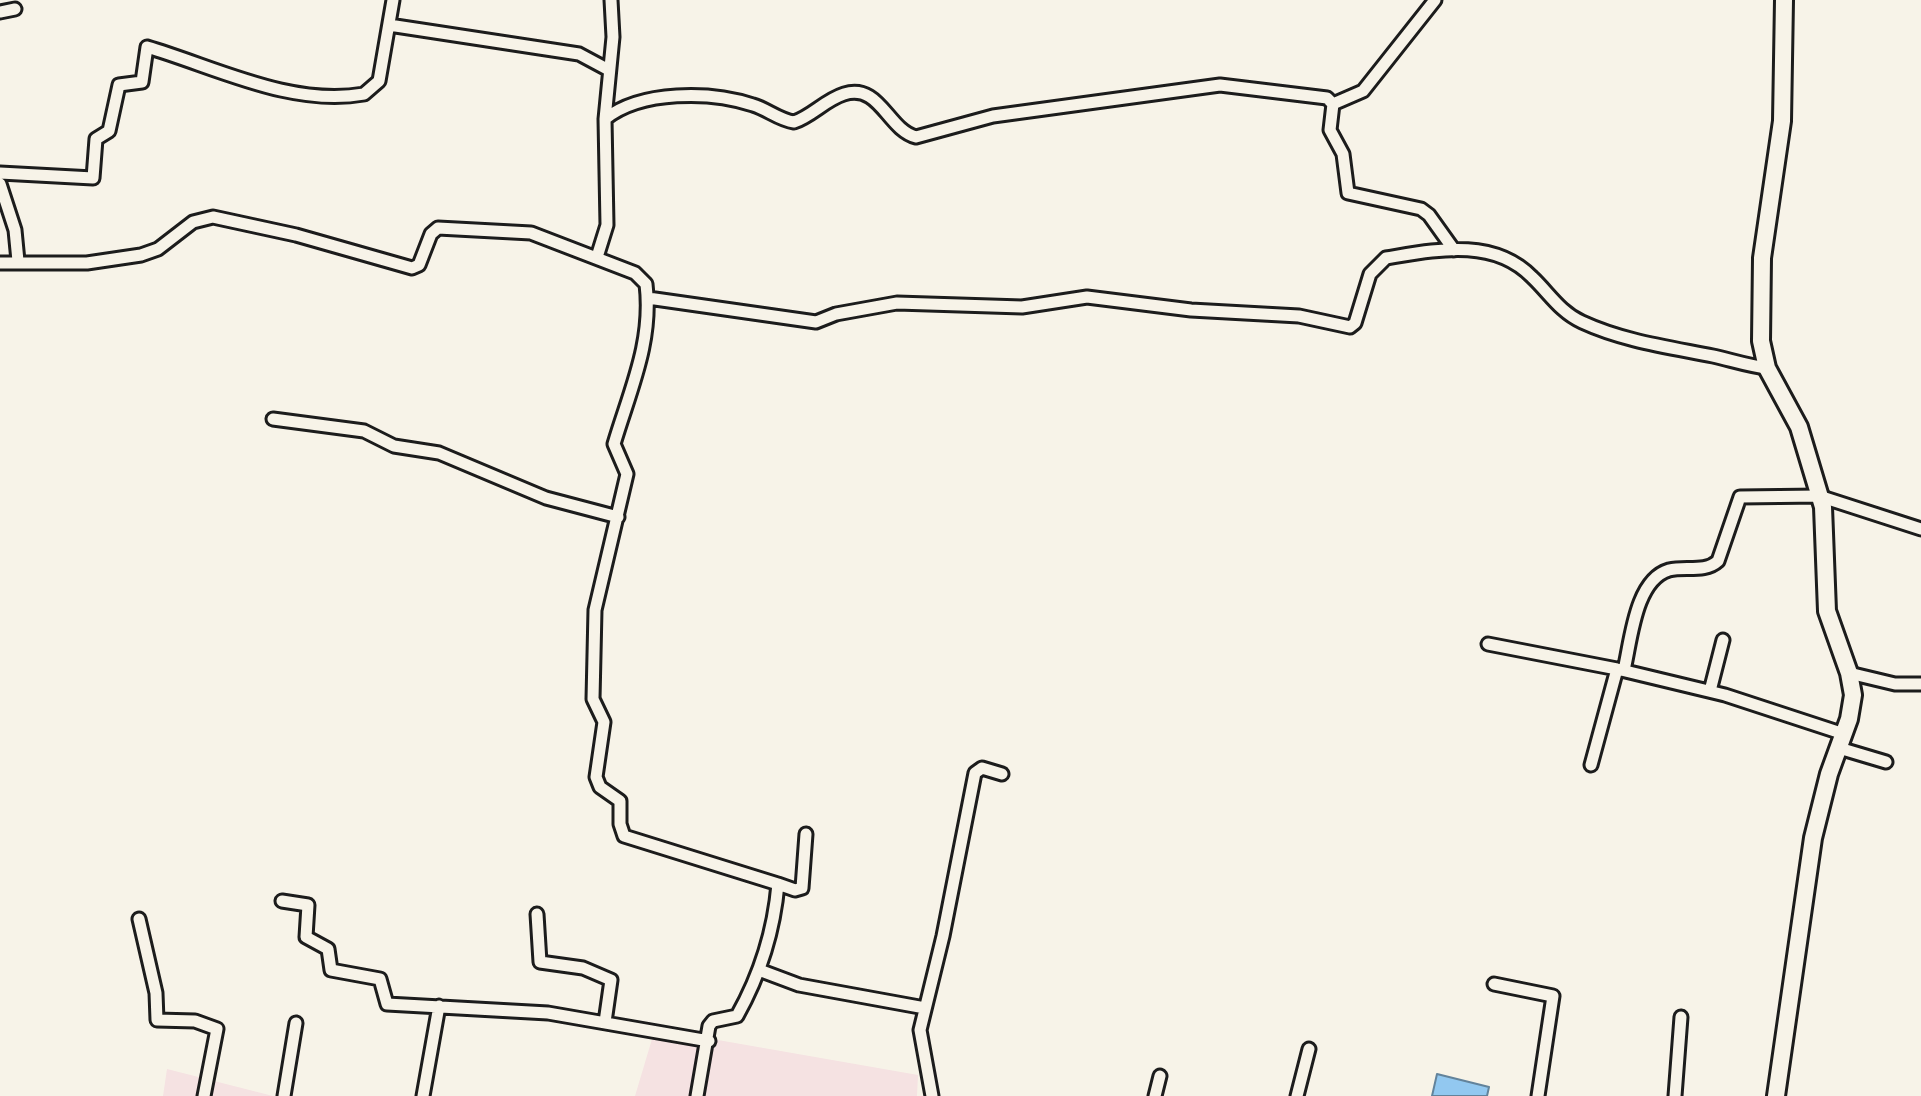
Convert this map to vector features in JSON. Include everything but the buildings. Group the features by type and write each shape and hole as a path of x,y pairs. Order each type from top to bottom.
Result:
{"highway":[{"path":"1776,1096 1808,865 1819,809 1853,695 1849,673 1827,611 1824,523 1819,496 1799,427 1767,368 1760,325 1761,282 1782,121 1784,0"}],"street":[{"path":"0,173 93,178 96,139 109,131 119,85 142,82 147,47 275,88 350,97 374,89 379,81 393,0"},
{"path":"597,257 607,225 605,119 607,69 613,37 611,0"},
{"path":"1333,104 1363,91 1435,0"},
{"path":"0,12 15,9"},
{"path":"389,25 579,54 607,69"},
{"path":"605,119 634,105 685,97 753,105 794,122 835,97 860,92 874,98 906,134 916,137 993,116 1220,85 1324,97 1331,99 1333,104 1329,125 1343,154 1348,193 1421,209 1429,215 1454,250"},
{"path":"0,184 15,230 18,261"},
{"path":"0,263 18,261 62,265 141,255 158,249 193,222 213,217 296,235 412,268 419,265 431,234 442,227 531,233 635,273 646,284 648,329 629,406 614,444 627,470 593,631 593,699 604,722 595,767 597,782 620,801 620,824 624,836 795,890 802,888 806,834"},
{"path":"648,298 816,322 836,314 897,303 1022,307 1099,297 1191,310 1299,316 1350,327 1355,323 1370,274 1386,258 1454,250 1492,252 1529,274 1559,308 1583,322 1630,340 1767,368"},
{"path":"273,419 364,431 394,446 439,453 546,498 618,517"},
{"path":"1591,765 1644,593 1651,582 1669,570 1708,567 1718,561 1740,497 1819,496 1921,529"},
{"path":"1710,691 1723,640"},
{"path":"1488,644 1620,669 1710,691 1841,741 1886,762"},
{"path":"1849,673 1895,684 1921,684"},
{"path":"932,1096 920,1030 975,773 982,768 1002,774"},
{"path":"697,1096 709,1041 707,1031 713,1021 737,1016 770,939 778,884"},
{"path":"282,901 310,907 306,937 328,949 331,970 380,979 387,1004 548,1013 709,1041"},
{"path":"537,914 540,962 583,968 611,980 605,1022"},
{"path":"139,919 156,993 157,1020 195,1021 217,1029 204,1096"},
{"path":"759,970 799,985 925,1008"},
{"path":"1494,984 1553,996 1538,1096"},
{"path":"423,1096 439,1006"},
{"path":"1675,1096 1681,1017"},
{"path":"284,1096 296,1023"},
{"path":"1297,1096 1309,1049"},
{"path":"1155,1096 1160,1076"}],"shaded area":[{"path":"655,1029 918,1075 917,1096 635,1096"},
{"path":"167,1069 273,1096 163,1096"}],"water":[{"path":"1437,1074 1489,1087 1487,1096 1432,1096"}]}
